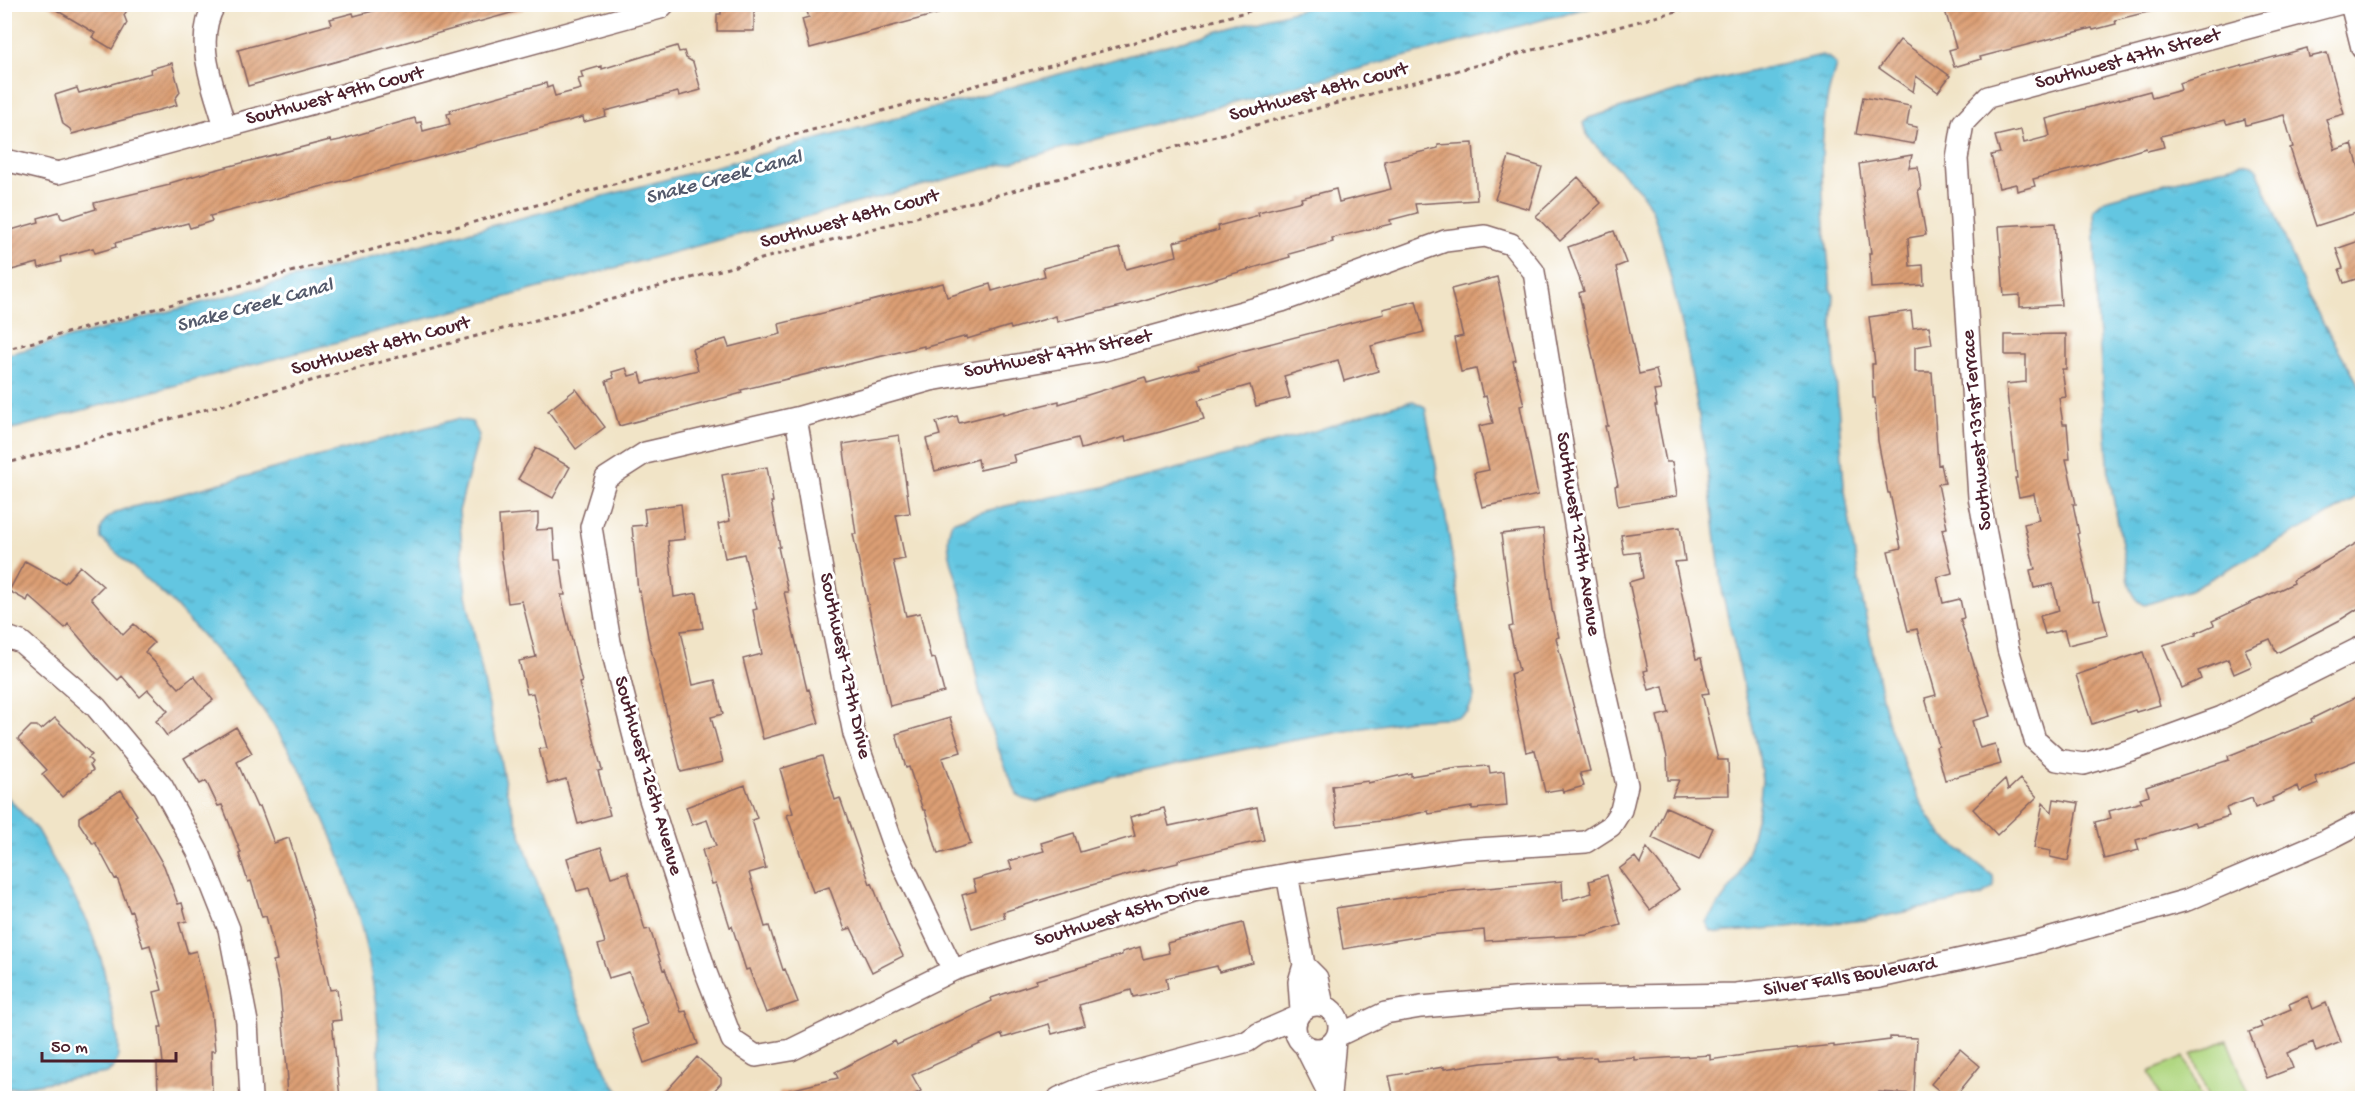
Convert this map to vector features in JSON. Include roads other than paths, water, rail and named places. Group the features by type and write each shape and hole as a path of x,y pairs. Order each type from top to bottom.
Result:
{"street":[{"name":"Southwest 49th Court","path":"5,160 58,173 660,8 664,4"},
{"name":"Southwest 47th Street","path":"1963,123 1988,97 2338,4"},
{"path":"2351,4 2362,48"},
{"path":"211,6 204,37 207,63 225,128"},
{"name":"Southwest 131st Terrace","path":"1963,123 1957,159 1979,497 2008,649 2036,740 2057,760 2084,764 2132,750 2212,721 2362,647"},
{"name":"Southwest 47th Street","path":"606,478 645,453 796,418 931,380 1115,347 1282,301 1445,241 1485,236 1511,244"},
{"name":"Southwest 129th Avenue","path":"1511,244 1534,272 1594,641 1627,785 1622,810 1611,826"},
{"name":"Southwest 127th Drive","path":"796,418 828,605 854,734 892,842 953,970"},
{"name":"Southwest 126th Avenue","path":"606,478 591,527 610,642 644,774 705,970 728,1030 732,1040 756,1056"},
{"path":"4,636 21,642 96,707 162,786 200,856 229,929 247,1022 250,1098"},
{"name":"Silver Falls Boulevard","path":"1328,1009 1385,1013 1421,1007 1526,998 1736,994 1880,977 2030,944 2187,900 2325,841 2362,822"},
{"name":"Southwest 45th Drive","path":"756,1056 791,1050 953,970 1192,891 1287,874 1462,850 1586,842 1611,826"},
{"path":"1287,874 1304,965 1299,982 1299,1014 1294,1029 1330,1097"},
{"path":"1304,965 1317,978 1328,1009 1339,1024 1330,1097"},
{"path":"1059,1098 1094,1083 1248,1041 1299,1014 1311,1005 1328,1009"},
{"name":"Silver Falls Boulevard","path":"1336,1038 1385,1013"},
{"path":"1248,1041 1256,1044 1302,1043 1318,1049 1331,1045 1336,1038"}],"water":[{"name":"Snake Creek Canal","path":"1316,5 1598,5 5,431 5,355"},
{"path":"1822,55 1828,57 1836,65 1824,124 1822,172 1831,291 1834,295 1832,324 1844,484 1860,587 1883,702 1890,728 1918,797 1930,818 1943,836 1993,876 1994,887 1981,896 1866,920 1718,933 1711,931 1706,922 1737,879 1750,845 1759,808 1762,780 1758,750 1723,596 1705,451 1685,337 1662,242 1652,209 1641,192 1593,143 1583,123 1589,118 1711,81"},
{"path":"2243,163 2257,169 2310,300 2362,390 2362,493 2338,509 2190,590 2145,605 2132,592 2109,476 2097,310 2094,209 2105,200"},
{"path":"1413,401 1425,407 1446,518 1474,696 1468,712 1458,717 1408,720 1246,749 1111,777 1106,782 1036,802 1023,799 1017,794 996,742 979,689 960,589 949,550 949,531 952,522 997,508 1115,485 1305,434"},
{"path":"457,419 472,422 479,435 459,511 466,595 507,793 572,988 608,1076 623,1098 380,1098 377,1018 360,921 332,838 314,797 294,758 242,680 173,603 101,539 101,528 105,520 122,510"},
{"path":"4,793 37,830 88,922 102,962 118,1039 118,1058 114,1067 107,1073 5,1089"}]}
